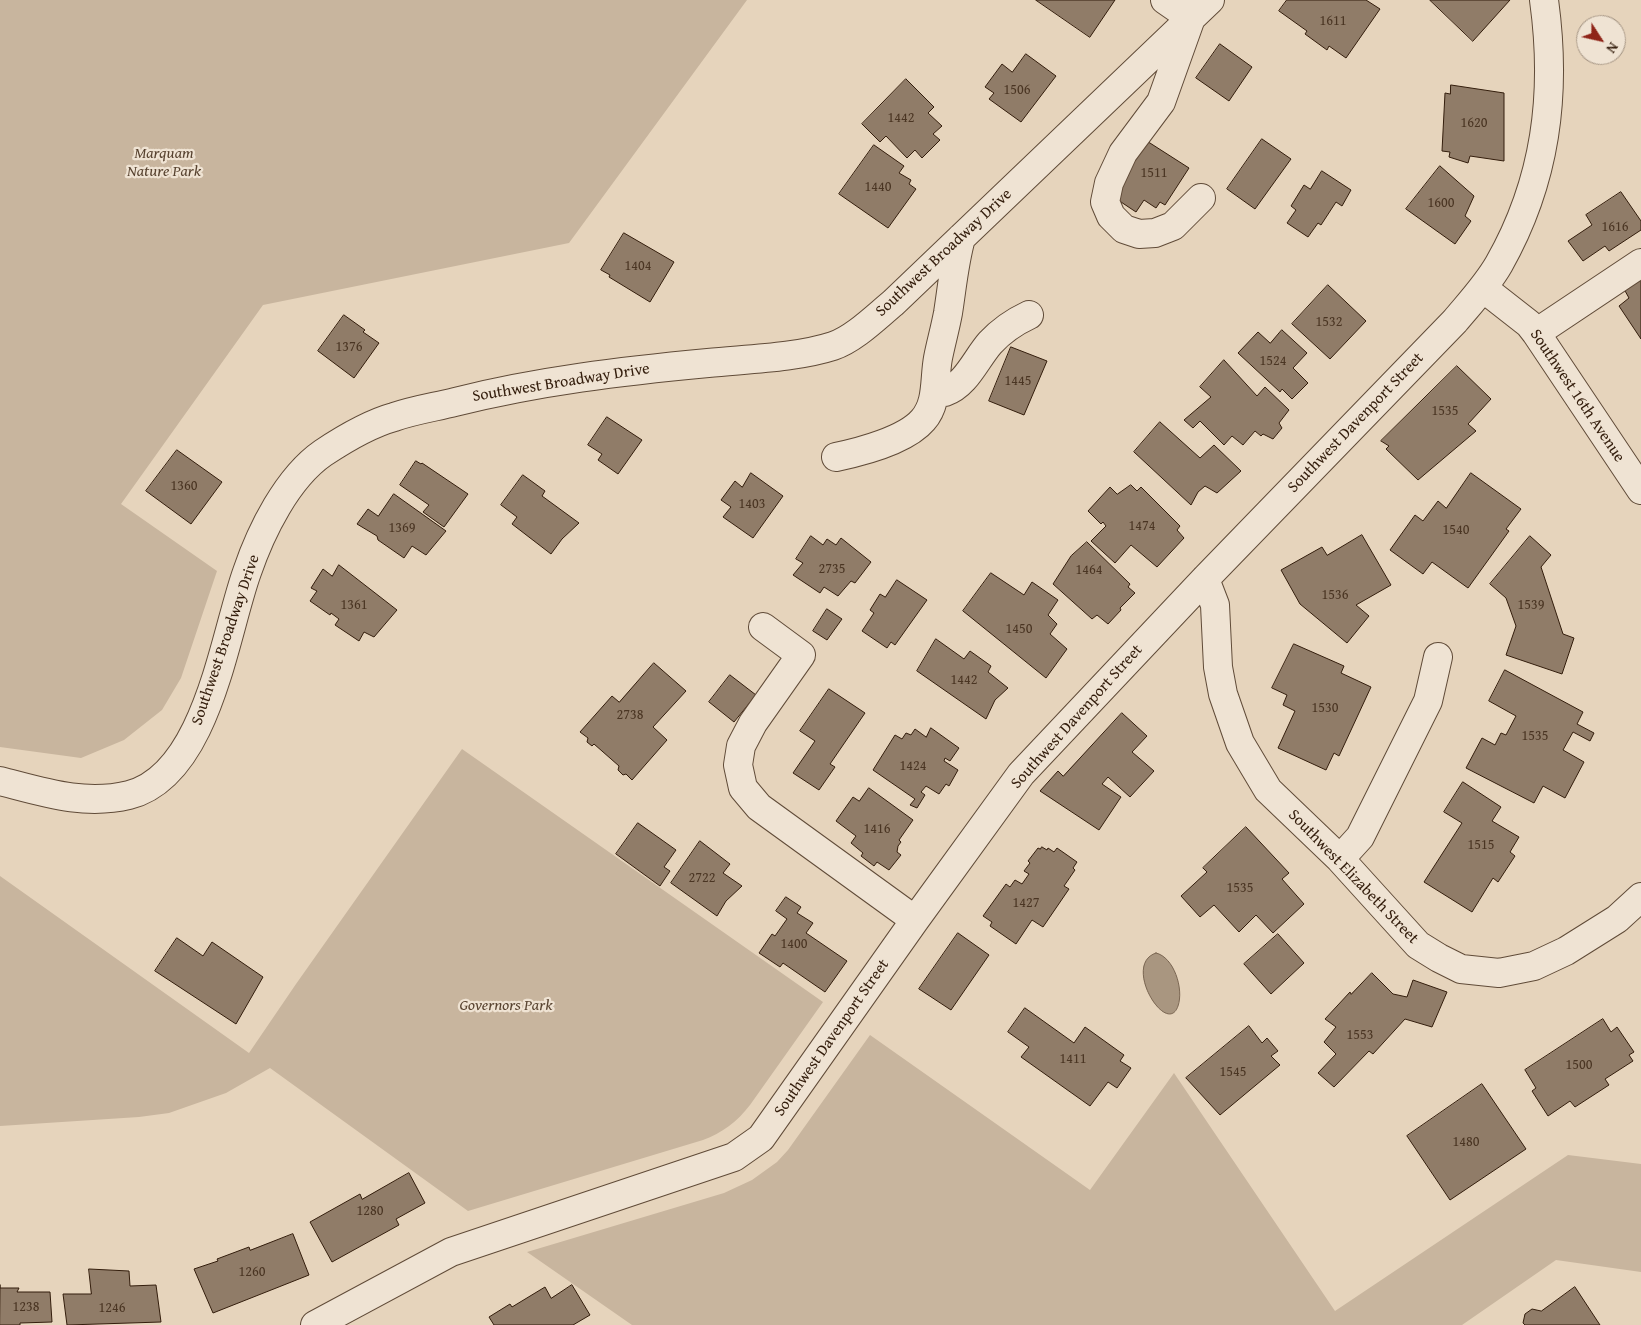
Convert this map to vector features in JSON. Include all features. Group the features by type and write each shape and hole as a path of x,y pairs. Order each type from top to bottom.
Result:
{"street":[{"path":"1165,0 1201,9 1161,102 1123,153 1109,183 1105,202 1111,216 1124,229 1139,234 1155,233 1174,226 1201,198"},
{"name":"Southwest Davenport Street","path":"315,1325 451,1252 734,1157 761,1138 1021,774 1205,579 1454,321 1483,288 1499,265 1532,189 1542,149 1549,108 1550,68 1548,27 1544,0"},
{"name":"Southwest Broadway Drive","path":"0,781 67,798 92,799 132,794 149,786 163,776 179,759 198,725 227,640 246,573 257,545 284,496 307,467 321,455 356,433 392,417 489,393 598,374 792,354 835,345 870,323 1201,9"},
{"path":"836,457 854,454 884,444 907,432 923,420 932,404 936,390 936,373 954,266 961,238"},
{"path":"1536,333 1641,262"},
{"name":"Southwest 16th Avenue","path":"1483,288 1528,324 1536,333 1641,490"},
{"path":"936,390 945,392 958,385 991,342 1012,323 1029,315"},
{"name":"Southwest Elizabeth Street","path":"1205,579 1215,605 1218,667 1223,694 1240,743 1268,790 1340,859 1418,945 1461,969 1499,973 1534,966 1566,951 1617,919 1641,897"},
{"path":"763,628 801,655 753,723 741,746 738,765 743,788 759,807 915,920"},
{"path":"1340,859 1360,837 1428,701 1438,657"}],"green space":[{"name":"Marquam Nature Park","path":"0,0 747,0 569,243 263,305 121,504 217,571 181,678 162,710 124,740 81,758 0,747"},
{"name":"Governors Park","path":"462,749 823,1002 750,1105 734,1122 717,1134 703,1140 468,1211 270,1068 226,1093 169,1113 139,1117 0,1126 0,876 249,1053"},
{"path":"870,1035 1090,1190 1174,1073 1335,1311 1568,1155 1641,1164 1641,1272 1556,1260 1462,1325 632,1325 527,1252 724,1193 752,1180 777,1162 788,1150"}],"shaded area":[{"path":"1156,953 1168,961 1176,975 1180,999 1178,1006 1172,1013 1165,1013 1157,1006 1150,996 1145,983 1143,970 1146,960"}],"building":[{"path":"1036,0 1115,0 1090,37"},
{"path":"1287,0 1366,0 1380,9 1346,58 1329,46 1327,50 1305,34 1307,31 1279,11"},
{"path":"1430,0 1510,0 1473,41"},
{"path":"1220,44 1252,67 1229,101 1196,78"},
{"path":"1026,54 1056,76 1021,122 989,99 994,93 985,87 1002,64 1012,72"},
{"path":"906,79 934,107 928,113 942,126 933,134 940,140 922,158 915,150 907,158 886,136 880,142 862,124"},
{"path":"1451,85 1504,93 1504,161 1470,156 1468,163 1449,157 1450,152 1442,151 1445,93 1450,94"},
{"path":"1139,136 1189,168 1165,205 1160,202 1156,208 1144,200 1136,212 1112,196"},
{"path":"1262,139 1291,159 1255,209 1227,189"},
{"path":"874,145 904,166 899,173 911,180 909,184 916,189 888,228 839,194"},
{"path":"1440,166 1474,196 1465,216 1471,221 1455,244 1406,209"},
{"path":"1322,171 1351,190 1342,206 1336,202 1321,225 1318,223 1308,237 1287,223 1296,210 1291,206 1304,185 1310,189"},
{"path":"1621,192 1641,221 1641,230 1609,251 1605,246 1583,261 1568,241 1592,225 1586,215"},
{"path":"624,233 674,262 650,302 601,270"},
{"path":"1641,277 1641,339 1619,306 1629,298 1624,289"},
{"path":"1328,285 1366,321 1330,359 1292,324"},
{"path":"344,315 379,343 354,378 318,351"},
{"path":"1282,330 1307,353 1293,368 1308,383 1292,399 1282,389 1280,392 1238,353 1258,332 1270,343"},
{"path":"1011,347 1047,361 1024,415 989,401"},
{"path":"1224,360 1257,396 1265,387 1289,410 1279,423 1282,428 1273,439 1263,434 1261,436 1255,431 1243,445 1232,436 1224,445 1200,421 1193,428 1184,420 1211,397 1200,387"},
{"path":"1457,366 1491,399 1468,424 1476,431 1418,480 1386,449 1389,446 1381,441"},
{"path":"607,417 642,440 618,474 598,460 602,454 588,445"},
{"path":"1160,422 1200,458 1214,445 1241,471 1217,493 1205,486 1198,492 1191,505 1134,452"},
{"path":"177,450 222,482 191,524 146,491"},
{"path":"416,461 422,463 468,494 444,527 423,512 429,505 400,485"},
{"path":"751,473 783,496 753,538 723,517 731,507 721,500 735,481 742,487"},
{"path":"1471,473 1521,509 1506,529 1509,531 1468,588 1432,562 1423,574 1390,550 1415,515 1423,521 1438,501 1446,508"},
{"path":"523,475 545,491 542,496 579,523 562,539 551,554 512,524 517,517 501,505"},
{"path":"1131,485 1137,491 1141,487 1180,526 1177,530 1184,538 1157,567 1131,545 1115,563 1091,541 1106,526 1103,522 1101,524 1088,511 1110,487 1117,494"},
{"path":"394,494 446,531 426,555 412,546 404,558 378,540 377,536 357,524 368,509 378,516"},
{"path":"1362,535 1391,585 1356,605 1369,616 1347,643 1300,604 1281,570 1322,547 1327,555"},
{"path":"811,536 823,545 827,539 836,545 841,538 871,562 855,583 851,581 838,596 824,587 820,593 793,575 803,563 796,559"},
{"path":"1530,536 1551,555 1541,567 1563,634 1574,638 1562,674 1506,655 1516,626 1506,598 1490,584"},
{"path":"1087,542 1130,584 1128,587 1135,593 1108,624 1097,615 1092,619 1053,584 1071,556"},
{"path":"339,565 397,610 374,637 364,632 359,641 335,625 339,619 310,601 317,591 311,588 323,569 332,576"},
{"path":"991,573 1024,595 1032,582 1058,600 1048,615 1057,624 1050,634 1067,649 1046,678 963,611"},
{"path":"897,580 927,600 895,645 891,642 887,648 862,631 874,613 870,610 880,594 885,597"},
{"path":"827,609 842,619 827,640 813,631"},
{"path":"936,639 964,659 970,651 991,666 988,672 1008,688 995,700 986,719 917,671"},
{"path":"1294,644 1344,666 1341,673 1371,687 1339,756 1334,753 1326,770 1278,748 1295,711 1283,705 1287,695 1272,688"},
{"path":"654,663 686,691 653,727 667,740 632,780 626,774 623,775 618,770 619,766 594,744 592,746 587,742 588,738 580,732 612,696 619,702"},
{"path":"1505,670 1583,712 1577,724 1594,733 1590,741 1573,732 1563,750 1584,762 1565,798 1543,786 1534,803 1466,768 1482,738 1495,745 1501,733 1506,735 1516,716 1489,701"},
{"path":"730,675 756,695 734,722 709,702"},
{"path":"829,689 865,713 830,764 835,767 819,790 793,773 815,741 800,731"},
{"path":"1122,713 1147,736 1132,752 1154,771 1130,797 1108,777 1102,784 1121,797 1099,830 1040,791 1058,771 1063,776"},
{"path":"931,728 959,748 950,761 945,758 944,761 958,770 949,786 946,784 939,794 926,786 921,792 925,795 917,808 910,805 915,799 873,770 895,735 902,739 906,733 911,735 915,729 926,737"},
{"path":"1463,782 1501,807 1492,821 1519,837 1510,852 1515,856 1498,882 1493,878 1472,912 1424,882 1462,823 1444,812"},
{"path":"869,788 913,820 899,840 901,842 897,852 901,855 889,870 877,862 874,866 861,856 863,853 851,843 856,836 836,821 853,797 859,801"},
{"path":"638,823 676,850 664,867 670,871 660,886 616,854"},
{"path":"1246,827 1289,873 1282,879 1304,904 1273,933 1256,915 1239,932 1214,905 1200,917 1181,896 1207,872 1203,868"},
{"path":"700,841 730,864 723,873 742,886 726,901 717,916 671,883"},
{"path":"1042,847 1054,852 1057,848 1077,862 1073,868 1075,870 1064,886 1069,889 1043,927 1032,920 1016,944 990,926 992,922 983,916 1006,884 1010,887 1015,880 1022,884 1029,874 1024,871 1030,863 1028,861 1038,848"},
{"path":"786,897 801,907 797,913 813,923 806,933 847,961 825,992 783,963 780,967 759,953 772,934 775,936 787,919 776,911"},
{"path":"958,933 989,955 951,1010 919,989"},
{"path":"1278,934 1304,963 1271,994 1244,964"},
{"path":"177,938 203,956 212,942 263,977 236,1024 155,971"},
{"path":"1372,973 1393,994 1407,997 1413,980 1447,992 1432,1027 1405,1019 1373,1054 1369,1051 1334,1087 1318,1073 1336,1054 1324,1042 1336,1027 1325,1019 1350,992 1351,994"},
{"path":"1025,1008 1074,1043 1085,1027 1124,1055 1120,1061 1131,1068 1117,1088 1108,1082 1090,1106 1021,1057 1029,1047 1008,1032"},
{"path":"1603,1019 1611,1032 1617,1027 1634,1052 1629,1055 1633,1061 1605,1079 1609,1085 1575,1107 1570,1101 1548,1116 1532,1091 1536,1088 1525,1070"},
{"path":"1249,1026 1262,1043 1267,1038 1278,1051 1271,1056 1280,1065 1220,1115 1186,1078"},
{"path":"1482,1084 1526,1149 1450,1200 1407,1136"},
{"path":"409,1173 425,1203 396,1219 399,1225 332,1262 310,1222 360,1194 362,1199"},
{"path":"293,1234 309,1275 213,1313 194,1269 249,1247 250,1250"},
{"path":"89,1269 129,1271 130,1286 156,1285 161,1322 67,1325 63,1294 91,1294"},
{"path":"572,1285 590,1315 573,1325 494,1325 489,1317 510,1304 512,1307 545,1287 551,1298"},
{"path":"1575,1287 1600,1325 1525,1325 1523,1323 1525,1314 1532,1309 1541,1311"},
{"path":"0,1288 19,1288 17,1292 50,1292 52,1322 0,1325"}]}
